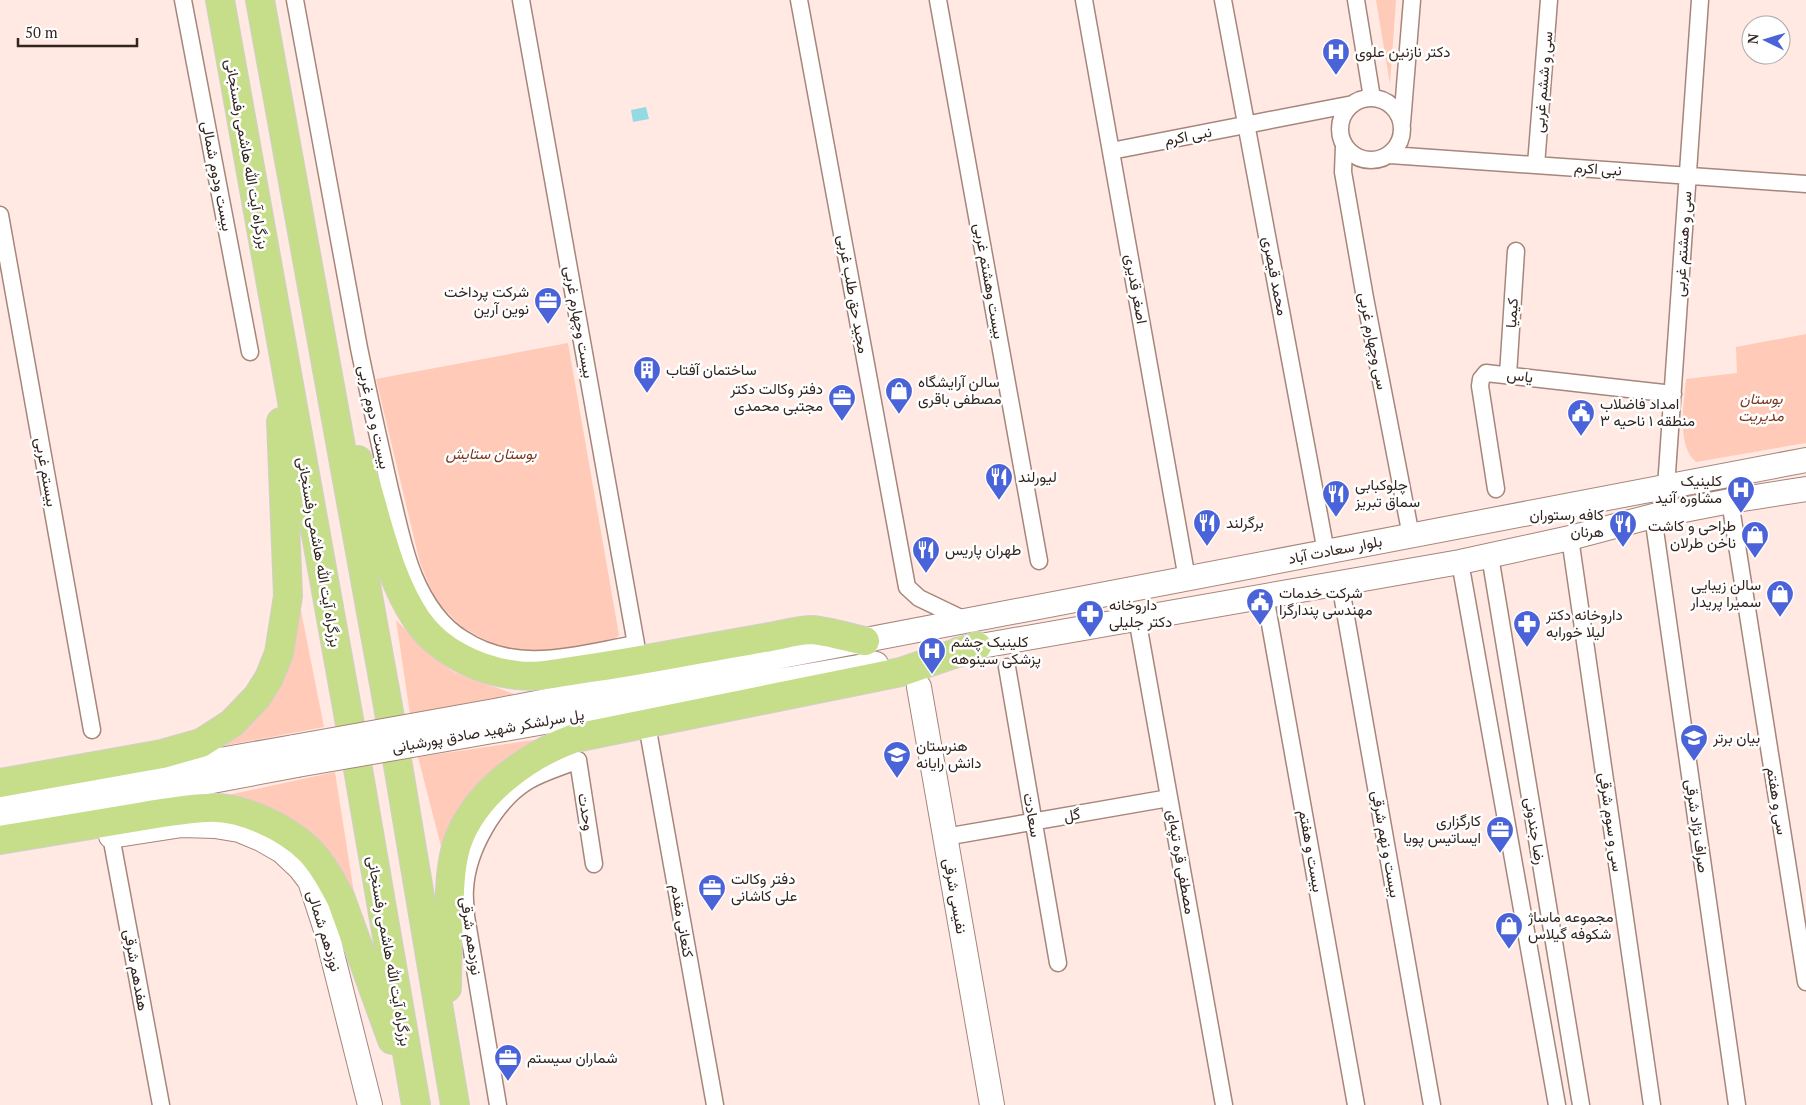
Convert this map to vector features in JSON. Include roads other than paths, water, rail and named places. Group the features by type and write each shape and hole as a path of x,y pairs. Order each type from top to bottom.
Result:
{"highway":[{"name":"بزرگراه آیت الله هاشمی رفسنجانی","path":"220,0 416,1105"},
{"path":"260,0 388,706 455,1105"},
{"path":"0,783 162,754 201,743 232,723 257,697 269,678 279,653 288,596 278,328"},
{"path":"328,369 393,573 401,592 418,622 433,639 475,665 494,672 540,675 618,664 812,630 865,641"},
{"path":"446,1059 447,975 452,870 458,843 470,818 485,797 500,782 518,768 554,746 575,738 901,672 977,646"},
{"path":"0,840 110,821 208,807 247,814 283,830 309,850 316,858 341,899 416,1105"}],"main road":[{"name":"بلوار سعادت آباد","path":"865,641 1806,460"},
{"path":"977,646 1460,562 1564,540 1653,516 1806,489"},
{"path":"1550,510 1564,540"},
{"name":"پل سرلشکر شهید صادق پورشیانی","path":"502,720 865,641"},
{"name":"پل سرلشکر شهید صادق پورشیانی","path":"0,799 296,756 502,720 977,646"},
{"name":"نفیسی شرقی","path":"919,687 992,1105"},
{"name":"پل سرلشکر شهید صادق پورشیانی","path":"0,821 296,756"},
{"name":"نوزدهم شمالی","path":"111,836 182,825 215,826 238,830 261,839 282,851 300,868 310,881 326,930 370,1105"}],"street":[{"name":"بیست ودوم شمالی","path":"184,0 250,352"},
{"name":"بیست و دوم غربی","path":"295,0 370,405 402,540 413,574 427,602 443,622 462,639 489,652 521,660 543,660 636,644"},
{"name":"بیست وچهارم غربی","path":"521,0 636,644"},
{"name":"مجید حق طلب غربی","path":"799,0 906,588 919,598 967,621"},
{"name":"بیست وهشتم غربی","path":"938,0 1039,561"},
{"name":"اصغر قدیری","path":"1084,0 1187,579"},
{"name":"محمد قیصری","path":"1224,0 1326,552"},
{"path":"1356,0 1372,98"},
{"path":"1402,123 1398,113 1391,105 1382,100 1362,99 1346,110 1340,128 1341,137 1344,146 1350,153 1368,161 1377,161 1390,154 1400,144 1403,133 1402,123 1412,0"},
{"name":"سی و ششم غربی","path":"1536,165 1550,0"},
{"name":"سی و هشتم غربی","path":"1666,487 1700,0"},
{"name":"نبی اکرم","path":"1111,152 1353,104"},
{"name":"سی وچهارم غربی","path":"1344,146 1344,172 1365,298 1411,536"},
{"name":"نبی اکرم","path":"1390,154 1806,184"},
{"name":"بیستم غربی","path":"0,215 92,730"},
{"name":"کیمیا","path":"1508,375 1516,251"},
{"name":"یاس","path":"1496,489 1480,386 1481,379 1486,373 1673,394"},
{"name":"سی و هفتم","path":"1730,501 1806,982"},
{"name":"صراف‌ نژاد شرقی","path":"1653,516 1737,1105"},
{"name":"سی و سوم شرقی","path":"1564,540 1652,1105"},
{"name":"رضا جندونی","path":"1490,556 1581,1105"},
{"name":"رضا جندونی","path":"1460,562 1557,1105"},
{"name":"بیست و نهم شرقی","path":"1340,583 1432,1105"},
{"name":"بیست و هفتم","path":"1265,596 1356,1105"},
{"name":"مصطفی قره تپه‌ای","path":"1137,618 1224,1105"},
{"name":"سعادت","path":"1007,668 1058,963"},
{"name":"کنعانی مقدم","path":"649,736 715,1105"},
{"name":"وحدت","path":"578,760 594,864"},
{"name":"نوزدهم شرقی","path":"498,1105 466,916 464,889 470,863 478,841 492,816 509,794 529,780 578,760"},
{"name":"گل","path":"945,837 1169,798"},
{"name":"هفدهم شرقی","path":"111,836 161,1105"},
{"path":"1529,945 1553,940"}],"water":[{"path":"646,107 649,119 633,122 631,110"}],"place":[{"name":"دکتر نازنین علوی","path":"1336,76"},
{"name":"شرکت پرداخت نوین آرین","path":"548,325"},
{"name":"ساختمان آفتاب","path":"647,394"},
{"name":"سالن آرایشگاه مصطفی باقری","path":"899,415"},
{"name":"دفتر وکالت دکتر مجتبی محمدی","path":"842,422"},
{"name":"امداد فاضلاب منطقه ۱ ناحیه ۳","path":"1581,437"},
{"name":"لیورلند","path":"999,501"},
{"name":"کلینیک مشاوره آنید","path":"1741,514"},
{"name":"چلوکبابی سماق تبریز","path":"1336,518"},
{"name":"برگرلند","path":"1207,547"},
{"name":"كافه رستوران هرنان","path":"1623,548"},
{"name":"طراحی و کاشت ناخن طرلان","path":"1755,559"},
{"name":"طهران پاریس","path":"926,574"},
{"name":"سالن زیبایی سمیرا پریدار","path":"1780,618"},
{"name":"شرکت خدمات مهندسى پندارگرا","path":"1260,626"},
{"name":"داروخانه دکتر جلیلی","path":"1090,638"},
{"name":"داروخانه دکتر لیلا خورابه","path":"1527,648"},
{"name":"کلینیک چشم پزشکی سینوهه","path":"932,675"},
{"name":"بیان برتر","path":"1694,762"},
{"name":"هنرستان دانش رایانه","path":"897,779"},
{"name":"کارگزاری ایساتیس پویا","path":"1500,854"},
{"name":"دفتر وکالت علی کاشانی","path":"712,912"},
{"name":"مجموعه ماساژ شکوفه گیلاس","path":"1509,950"},
{"name":"شماران سیستم","path":"508,1082"}],"park label":[{"name":"بوستان مدیریت","path":"1761,408"},
{"name":"بوستان ستایش","path":"491,454"}]}
